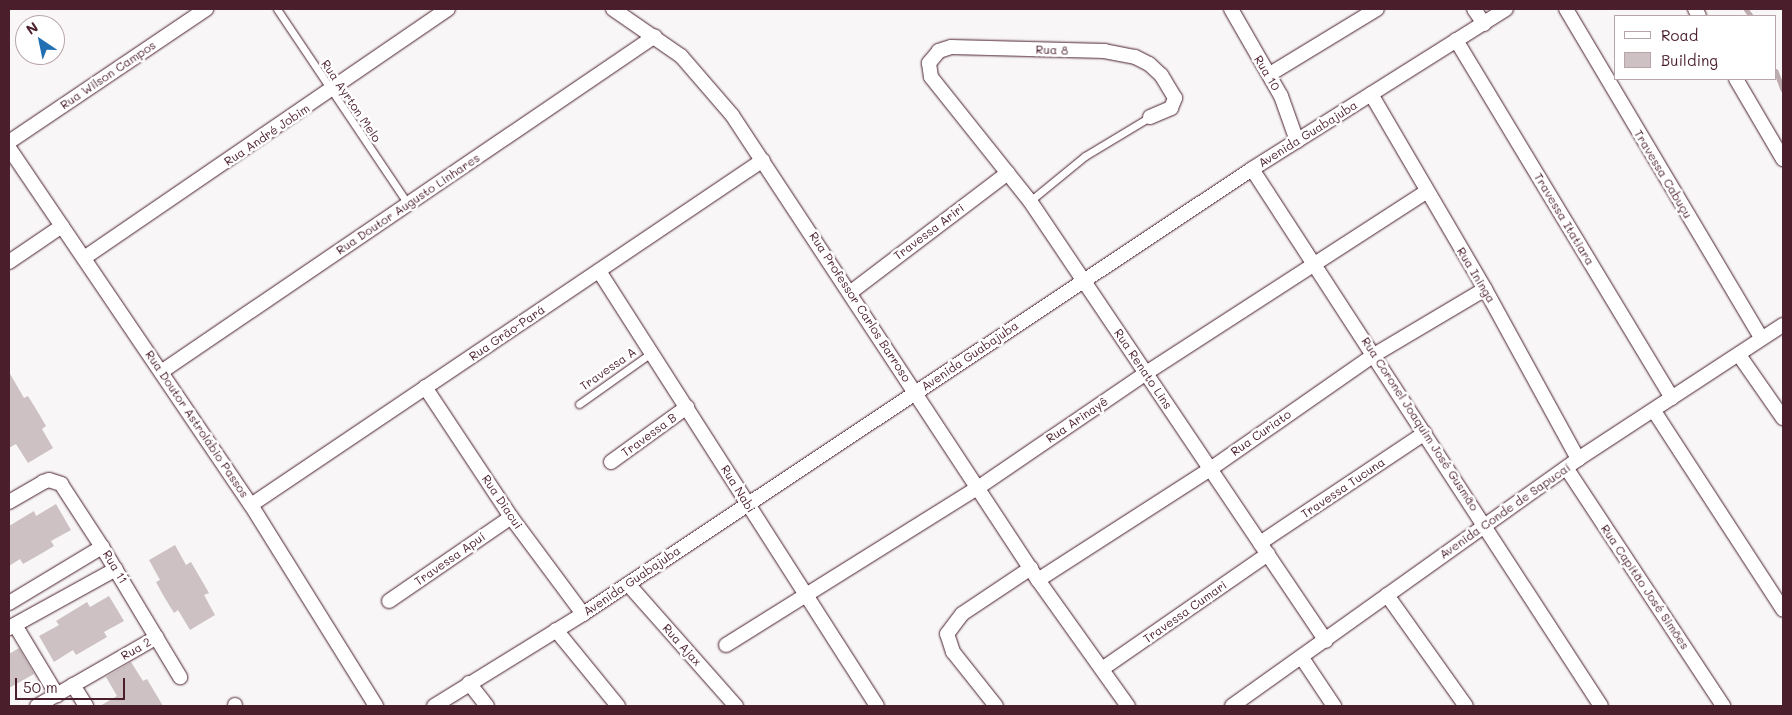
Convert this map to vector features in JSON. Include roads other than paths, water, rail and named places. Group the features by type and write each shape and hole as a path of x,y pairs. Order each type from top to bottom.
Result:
{"street":[{"name":"Rua Wilson Campos","path":"9,142 206,9"},
{"name":"Rua André Jobim","path":"84,258 330,92 448,9"},
{"name":"Rua Professor Carlos Barroso","path":"613,9 655,36 681,56 707,83 763,160 851,292 1034,574 1128,706"},
{"name":"Rua 10","path":"1231,9 1270,74 1286,108 1297,141"},
{"path":"1270,74 1377,9"},
{"path":"1474,9 1484,24"},
{"name":"Avenida Guabajuba","path":"434,706 583,614 747,503 1252,169 1506,9"},
{"name":"Travessa Cabuçu","path":"1566,9 1761,338"},
{"name":"Rua Doutor Augusto Linhares","path":"161,372 655,36"},
{"name":"Travessa Itatiara","path":"1456,40 1672,398"},
{"name":"Rua 8","path":"953,103 929,71 931,57 939,51 951,47 1105,51 1135,57 1149,64 1168,83 1175,103 1150,117"},
{"path":"1737,80 1783,159"},
{"name":"Rua Ininga","path":"1371,94 1426,192 1485,288 1578,459"},
{"name":"Rua Renato Lins","path":"953,103 1030,201 1209,470 1326,641"},
{"name":"Rua Doutor Astrolábio Passos","path":"9,148 251,504 376,706"},
{"name":"Rua Grão-Pará","path":"251,504 763,160"},
{"name":"Rua Coronel Joaquim José Gusmão","path":"1252,169 1315,262 1486,525 1601,706"},
{"name":"Travessa Ariri","path":"851,292 1008,173"},
{"name":"Rua Arinayê","path":"726,645 807,597 979,487 1146,373 1426,192"},
{"path":"9,262 62,226"},
{"name":"Rua Nabi","path":"599,271 877,706"},
{"name":"Rua Curiato","path":"996,706 963,665 949,644 948,634 951,626 1034,574 1209,470 1374,355 1485,288"},
{"name":"Avenida Conde de Sapucaí","path":"1232,706 1567,469 1578,459 1783,325"},
{"path":"1739,355 1783,418"},
{"name":"Rua Diacui","path":"425,387 511,517 583,614"},
{"name":"Travessa B","path":"611,462 687,407"},
{"path":"1654,411 1783,610"},
{"name":"Travessa Tucuna","path":"1264,549 1425,433"},
{"name":"Rua Capitão José Simões","path":"1567,469 1723,706"},
{"name":"Rua 11","path":"9,502 34,486 49,480 61,484 102,546 180,677"},
{"name":"Travessa Apuí","path":"389,601 511,517"},
{"path":"9,603 102,546"},
{"name":"Travessa Cumari","path":"1102,669 1264,549"},
{"path":"57,695 12,626 116,569"},
{"name":"Rua Ajax","path":"628,584 736,706"},
{"path":"1387,595 1466,706"},
{"path":"556,630 618,706"},
{"name":"Rua 2","path":"37,706 157,637"},
{"path":"1302,658 1334,706"},
{"path":"469,683 487,706"},
{"path":"73,685 86,706"}],"lane":[{"name":"Rua Ayrton Melo","path":"277,9 330,92 408,204"},
{"path":"1030,201 1085,156 1150,117"},
{"name":"Travessa A","path":"579,404 651,353"}],"waterway":[{"path":"1746,9 1750,15"},
{"path":"1777,74 1783,89"}]}
